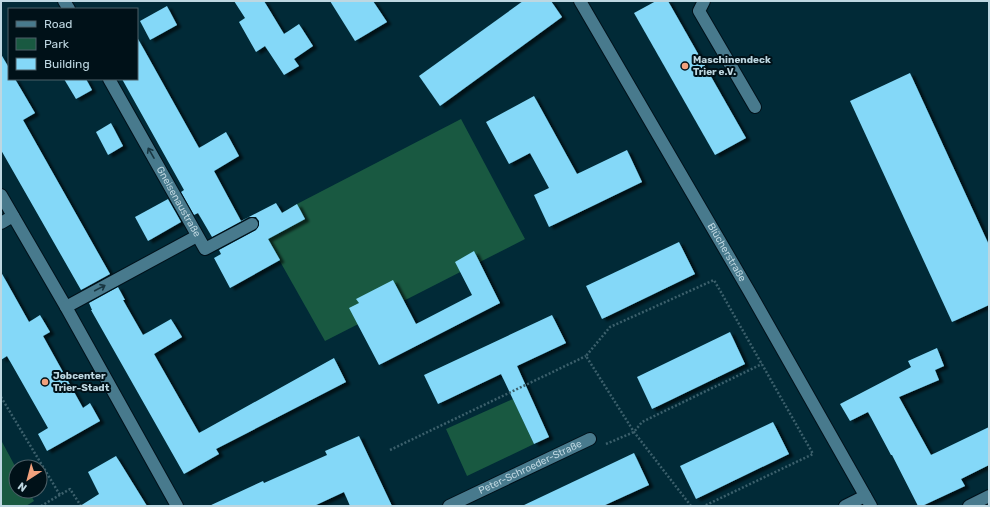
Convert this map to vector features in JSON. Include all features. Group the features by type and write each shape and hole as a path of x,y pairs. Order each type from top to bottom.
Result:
{"street":[{"name":"Blücherstraße","path":"580,1 749,291 868,501"},
{"path":"704,1 699,11 755,107"},
{"name":"Gneisenaustraße","path":"66,307 197,236 110,80"},
{"path":"1,195 66,307 177,506"},
{"path":"1,223 13,216"},
{"path":"197,236 206,249 252,224"},
{"name":"Peter-Schroeder-Straße","path":"449,506 590,439"},
{"path":"969,506 989,496"},
{"path":"845,506 868,501"}],"path":[{"path":"390,450 586,356 610,327 714,280 813,454 704,506"},
{"path":"586,356 634,432 691,506"},
{"path":"590,439 605,445 634,432 642,422 762,364"},
{"path":"1,397 60,495"},
{"path":"41,506 70,489 81,506"}],"green space":[{"path":"461,119 525,239 325,341 260,226 297,204"},
{"path":"513,399 534,444 467,476 446,429"},
{"path":"1,440 11,459 8,459 8,499 33,499 34,501 26,506 1,506"}],"building":[{"path":"234,1 264,1 284,34 299,24 313,46 294,59 299,66 284,75 265,46 256,52 239,22 245,18"},
{"path":"330,1 373,1 387,22 355,41"},
{"path":"523,1 551,1 562,17 440,106 419,76"},
{"path":"656,1 668,1 746,138 715,155 634,13"},
{"path":"167,6 177,25 150,40 140,21"},
{"path":"138,39 199,148 226,132 239,156 214,171 241,221 276,203 282,213 297,204 305,219 268,239 280,260 230,288 214,258 221,254 219,250 256,230 259,225 259,221 256,217 249,217 212,237 198,213 194,215 181,192 184,190 123,80 138,80"},
{"path":"1,54 8,66 8,80 16,80 35,113 23,120 110,274 81,290 1,150"},
{"path":"910,73 989,245 989,305 952,322 850,101"},
{"path":"65,80 87,80 92,90 76,99"},
{"path":"534,96 577,174 627,150 642,182 549,227 534,195 549,188 530,153 509,164 486,122"},
{"path":"111,123 123,146 108,155 96,132"},
{"path":"168,199 181,222 148,241 135,217"},
{"path":"679,242 695,274 602,319 586,286"},
{"path":"474,251 500,303 379,365 349,308 359,303 356,299 393,280 416,324 472,295 455,262"},
{"name":"Jobcenter Trier-Stadt","path":"1,272 29,322 40,315 50,332 43,336 83,408 90,403 100,421 47,451 38,434 48,428 7,356 1,360"},
{"path":"118,287 125,300 123,300 143,335 171,319 182,337 154,354 199,433 334,358 346,382 216,449 219,454 184,474 91,310 89,303"},
{"path":"552,315 566,343 517,366 549,437 534,444 501,374 438,404 424,375"},
{"path":"730,332 745,364 652,409 637,377"},
{"path":"937,348 944,366 935,370 939,380 899,397 931,455 989,427 989,465 961,479 965,486 922,506 918,506 868,412 850,421 840,404 911,367 908,361"},
{"path":"773,422 789,454 696,499 680,466"},
{"path":"359,436 392,506 350,506 344,492 314,506 209,506 263,481 264,483 327,455 325,451"},
{"path":"634,453 649,485 603,506 522,506"},
{"path":"116,456 147,506 80,506 99,494 88,472"}],"place":[{"name":"Maschinendeck Trier e.V.","path":"685,66"},
{"name":"Jobcenter Trier-Stadt","path":"45,382"}]}
